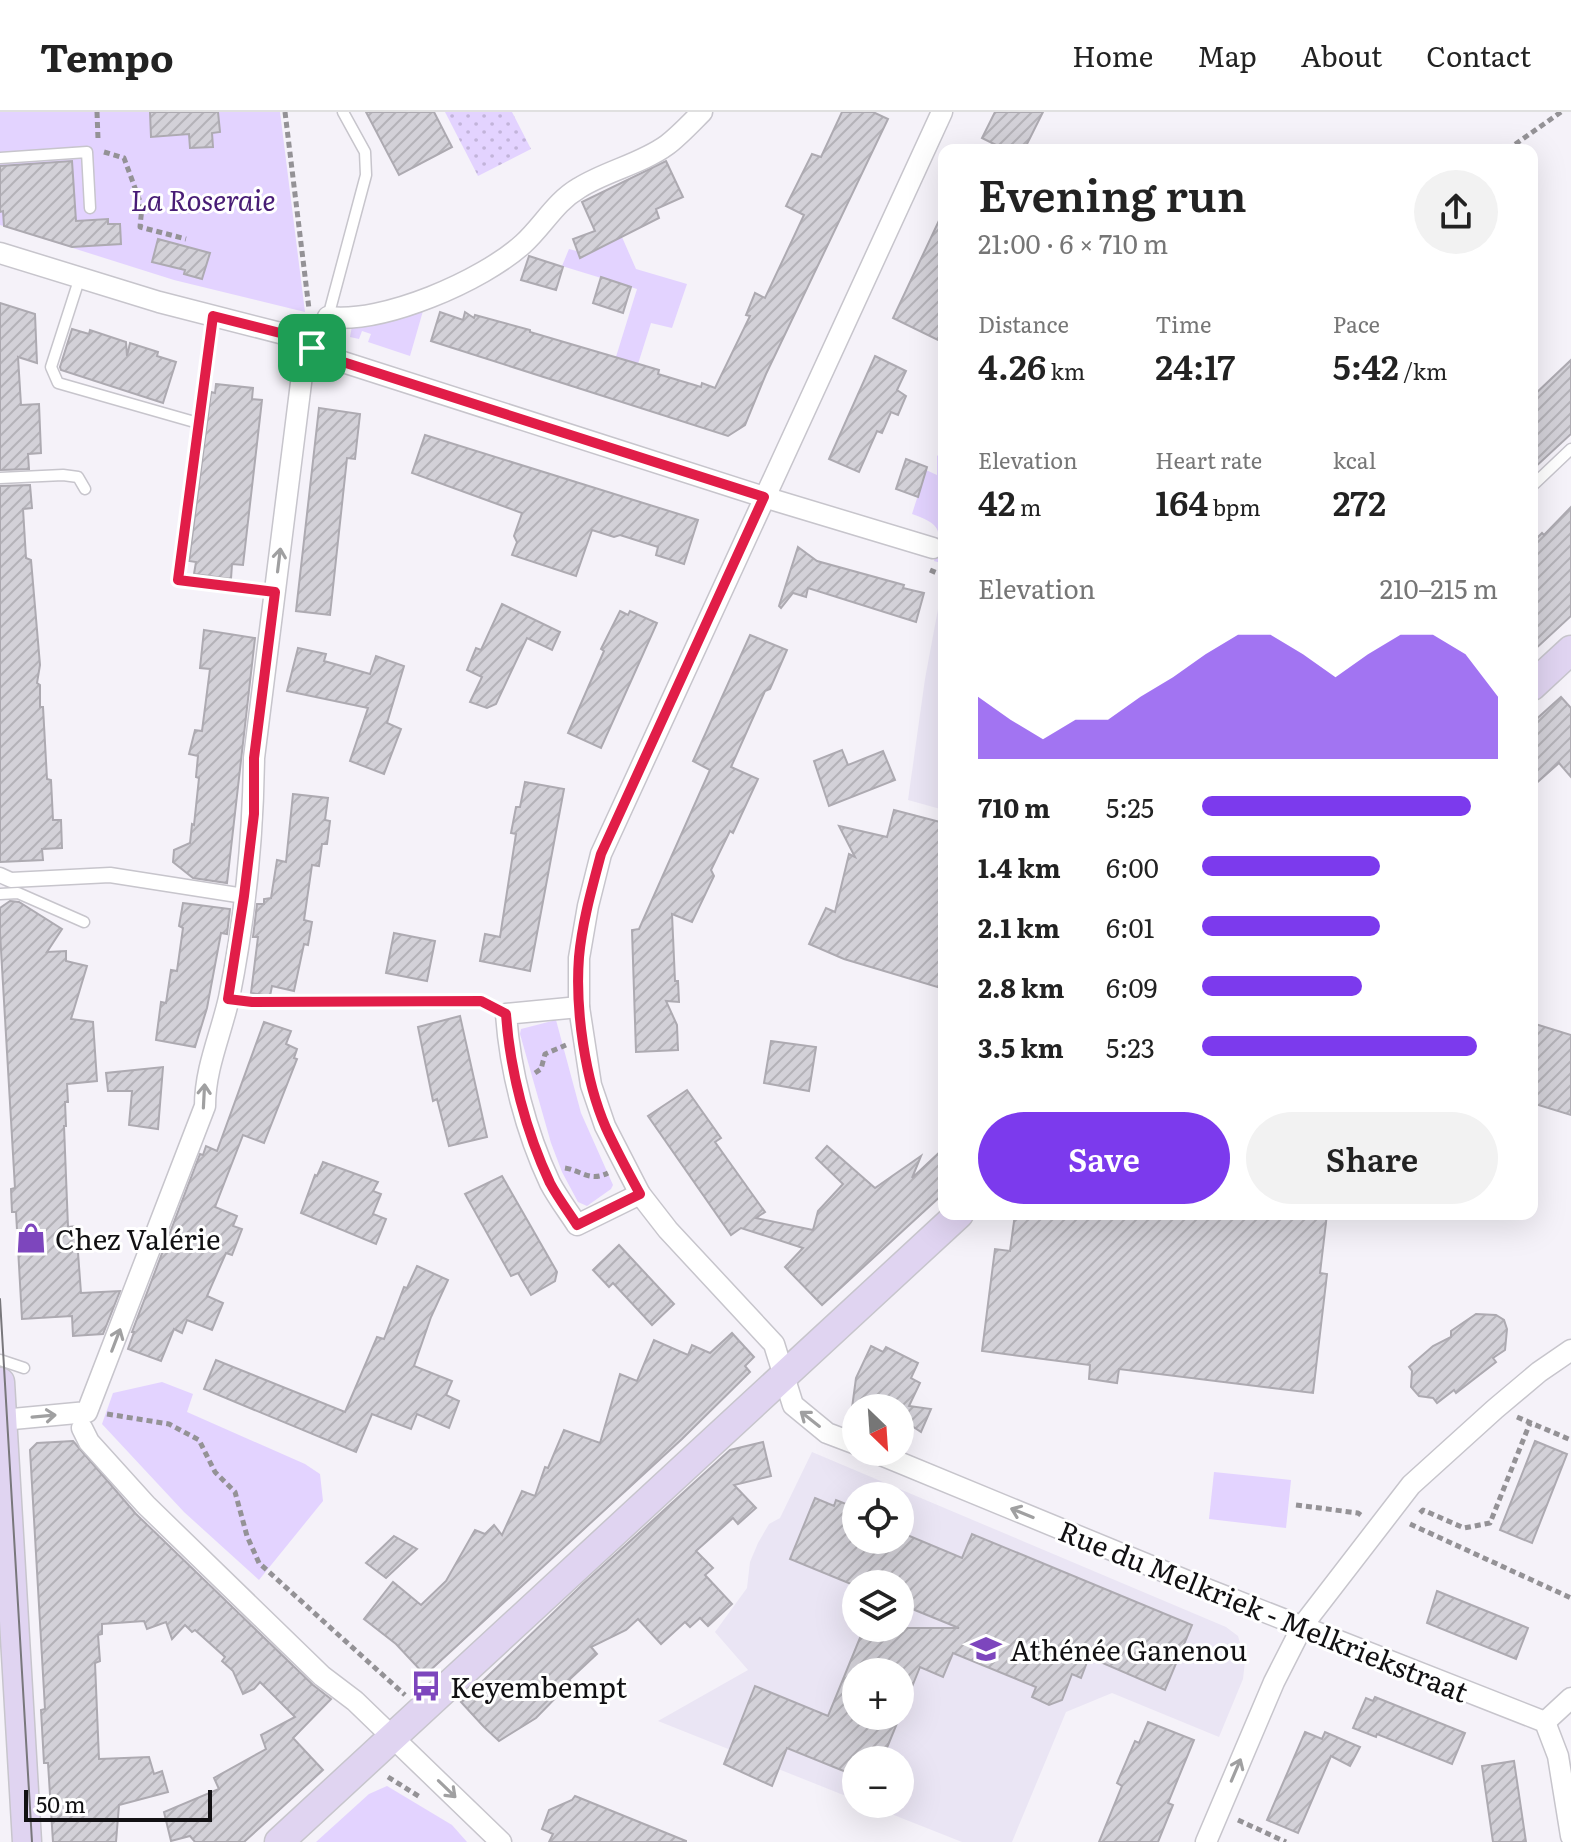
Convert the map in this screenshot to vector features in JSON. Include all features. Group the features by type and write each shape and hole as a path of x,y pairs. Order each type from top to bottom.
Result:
{"main road":[{"path":"1538,680 1571,650"},
{"path":"279,1842 953,1220"},
{"path":"12,1375 2,1420 27,1842"}],"street":[{"path":"501,1842 355,1701 322,1676 146,1505 89,1442 84,1420 205,1106 205,1082 228,999 254,814 254,758 302,375 312,348 328,317 347,319 395,311 496,263 524,243 561,200 579,187 666,146 702,112"},
{"path":"842,1439 827,1433 793,1405 774,1344 668,1230 640,1194 605,1126 591,1085 579,1007 579,958 601,854 942,112"},
{"path":"0,253 288,335 343,362 933,548"},
{"path":"0,875 11,880 110,875 244,896"},
{"path":"579,1007 506,1014 508,1039 529,1131 551,1185 577,1225 640,1194"},
{"path":"1206,1842 1274,1682 1303,1625 1411,1485 1495,1409 1571,1350"},
{"path":"2,1420 84,1420"},
{"name":"Rue du Melkriek - Melkriekstraat","path":"908,1466 1209,1590 1545,1722"},
{"path":"1571,1698 1545,1722 1558,1756 1571,1836"}],"lane":[{"path":"328,317 366,175 365,152 343,112"},
{"path":"0,158 87,152 90,208"},
{"path":"80,277 51,367 58,383 198,423"},
{"path":"178,580 213,316"},
{"path":"1538,480 1571,449"},
{"path":"0,478 63,475 78,477 85,489"},
{"path":"0,894 18,893 84,922"},
{"path":"0,1360 12,1375"}],"path":[{"path":"285,112 309,311 328,317"},
{"path":"1516,144 1561,112"},
{"path":"99,151 124,158 142,207 140,227 186,239"},
{"path":"178,580 275,592"},
{"path":"228,999 252,1002 481,1001 506,1014"},
{"path":"529,1075 541,1069 549,1050 567,1044"},
{"path":"545,1170 557,1166 595,1178 610,1173"},
{"path":"1495,1409 1571,1440"},
{"path":"84,1420 169,1424 199,1440 215,1472 235,1492 247,1536 259,1563 408,1698"},
{"path":"1296,1505 1358,1513 1391,1544 1423,1510 1464,1528 1490,1523 1530,1423"},
{"path":"1410,1524 1571,1598"},
{"path":"1219,1812 1286,1842"}],"shaded area":[{"path":"938,609 938,808 908,800"},
{"name":"Athénée Ganenou","path":"812,1452 883,1482 842,1482 842,1554 914,1554 914,1495 1226,1627 1238,1636 1245,1661 1243,1679 1219,1737 1112,1693 1066,1712 1012,1842 962,1842 901,1818 914,1818 914,1746 842,1746 842,1794 658,1721 748,1670 715,1632 747,1588 750,1562 769,1524 780,1518"}],"green space":[{"name":"La Roseraie","path":"0,112 280,112 305,312 174,280 0,225"},
{"path":"445,112 512,112 531,149 478,176"},
{"path":"618,228 636,269 687,284 672,328 651,323 638,364 615,360 637,289 562,266 569,249 588,254 601,248 596,237"},
{"path":"425,304 410,356 368,342 371,334 362,331 359,339 350,337 352,326"},
{"path":"937,456 938,530 929,521 912,514 926,470 937,475"},
{"path":"556,1020 581,1113 613,1185 587,1206 578,1202 562,1172 520,1034 521,1029"},
{"path":"162,1382 193,1394 187,1412 305,1464 320,1474 323,1501 259,1580 184,1512 102,1424 113,1393"},
{"path":"1214,1472 1291,1480 1286,1528 1209,1519"},
{"path":"387,1786 452,1825 467,1842 316,1842 369,1794"}],"building":[{"path":"150,112 218,112 220,132 212,133 213,147 190,148 189,134 151,137"},
{"path":"366,112 434,112 452,147 399,175"},
{"path":"842,112 873,112 888,119 766,374 745,425 728,436 431,341 440,312 463,320 465,312 474,318 475,315 530,330 659,370 658,374 715,388 750,316 746,315 755,293 765,298 804,215 786,206 812,154 821,157"},
{"path":"995,112 1043,112 1027,144 994,144 982,138"},
{"path":"72,161 76,221 108,219 108,224 120,224 121,244 72,247 4,226 3,211 0,212 0,166"},
{"path":"666,161 683,197 656,209 659,218 580,258 573,239 595,231 582,202"},
{"path":"938,223 938,340 893,318"},
{"path":"158,239 210,253 202,279 184,274 185,270 152,262"},
{"path":"529,256 563,267 556,290 521,280"},
{"path":"601,277 631,287 623,313 593,303"},
{"path":"0,303 35,314 37,363 18,357 21,405 39,404 41,453 28,454 29,469 0,470"},
{"path":"72,329 89,334 90,330 126,342 127,356 130,343 176,362 163,403 61,370"},
{"path":"875,356 906,371 897,390 906,396 898,415 891,412 882,433 877,431 859,472 829,459"},
{"path":"1571,360 1571,434 1538,464 1538,391"},
{"path":"216,384 253,388 252,399 262,400 243,565 232,564 231,579 194,574 196,562 189,561 211,392 215,393"},
{"path":"319,408 360,414 355,459 347,458 330,615 296,611"},
{"path":"425,435 698,520 684,564 656,555 658,547 592,530 576,576 512,555 517,542 514,536 522,513 412,473"},
{"path":"906,459 927,467 918,497 896,489"},
{"path":"30,485 32,508 23,509 26,558 31,560 40,665 37,683 40,685 40,707 43,707 53,820 61,820 62,848 42,849 43,860 0,862 0,486"},
{"path":"1571,507 1571,616 1538,646 1538,537 1542,533 1544,535"},
{"path":"798,547 817,561 924,593 916,622 808,588 806,597 793,593 781,608 779,606"},
{"path":"502,604 560,632 552,650 527,638 496,704 487,708 470,702 482,677 467,670 476,648 481,650"},
{"path":"620,611 628,615 630,611 657,623 601,748 568,733 604,651 601,649"},
{"path":"204,630 255,638 227,883 193,878 173,862 174,850 190,843 194,825 198,756 189,754 195,730 202,731 210,669 200,668"},
{"path":"750,635 787,650 731,767 758,779 733,833 730,831 711,870 714,876 692,922 672,914 679,1002 666,1001 677,1025 678,1050 636,1052 632,930 639,929 710,770 693,761"},
{"path":"298,648 326,654 324,661 370,674 376,656 404,666 387,723 401,729 384,774 350,761 368,708 287,691"},
{"path":"1561,697 1571,708 1571,777 1559,763 1538,782 1538,718"},
{"path":"842,750 848,765 883,751 895,780 829,806 814,761"},
{"path":"525,782 564,789 530,971 480,961 485,934 500,937 516,834 511,833"},
{"path":"293,794 328,798 325,820 330,821 327,844 322,844 319,866 312,865 304,920 312,922 308,945 304,944 294,991 272,986 270,996 251,993 258,937 253,937 257,904 264,904 264,899 271,898 277,860 286,862"},
{"path":"894,810 938,821 938,987 844,959 809,944 826,908 835,912 849,854 855,857 839,826 887,837"},
{"path":"10,901 19,902 62,929 47,952 66,951 66,961 87,966 71,1019 93,1022 97,1081 67,1084 64,1126 68,1227 76,1226 81,1293 120,1291 103,1334 73,1336 72,1316 22,1319 16,1212 12,1212 11,1189 15,1188 0,933 0,908"},
{"path":"183,903 230,909 227,934 221,933 207,1008 195,1047 156,1040 161,1002 166,1003 171,970 177,971"},
{"path":"394,933 435,941 427,981 386,973"},
{"path":"460,1016 487,1137 449,1146 437,1099 433,1101 418,1027"},
{"path":"264,1022 291,1031 286,1044 297,1049 294,1058 297,1059 264,1143 243,1135 215,1207 237,1216 233,1226 242,1229 232,1255 226,1253 207,1296 223,1303 212,1330 187,1320 182,1333 174,1329 161,1361 128,1349 132,1332 200,1154 203,1155 206,1146 217,1151"},
{"path":"1538,1025 1571,1035 1571,1115 1538,1105"},
{"path":"771,1041 816,1047 809,1091 764,1083"},
{"path":"163,1067 158,1129 129,1125 132,1091 108,1091 106,1073"},
{"path":"687,1090 721,1138 715,1142 765,1212 756,1218 813,1230 818,1211 843,1184 816,1158 827,1146 875,1188 921,1156 912,1178 938,1154 938,1199 822,1305 785,1267 803,1248 741,1228 731,1235 648,1116"},
{"path":"323,1162 378,1182 373,1191 381,1194 373,1214 386,1219 376,1244 301,1213"},
{"path":"502,1176 557,1272 555,1281 531,1295 518,1273 511,1276 465,1194"},
{"path":"1014,1220 1326,1220 1320,1273 1327,1274 1313,1393 1119,1369 1117,1383 1089,1379 1090,1365 982,1351 995,1249 1010,1251"},
{"path":"619,1245 674,1304 652,1325 613,1283 609,1287 593,1270"},
{"path":"417,1266 448,1280 414,1366 452,1381 446,1395 459,1401 449,1428 417,1414 411,1429 372,1414 356,1452 204,1389 216,1360 345,1412 377,1337 384,1339 404,1287 407,1288"},
{"path":"1476,1314 1496,1315 1504,1320 1507,1329 1505,1350 1493,1358 1496,1362 1456,1393 1454,1390 1437,1403 1433,1398 1419,1396 1411,1387 1412,1371 1409,1367 1433,1346 1451,1337 1451,1331"},
{"path":"732,1333 754,1357 745,1366 750,1372 682,1439 425,1675 396,1644 364,1619 393,1582 421,1605 446,1581 475,1530 485,1534 494,1525 502,1535 522,1491 535,1496 545,1467 548,1468 564,1430 600,1443 620,1374 637,1381 654,1340 688,1355 692,1345 710,1353"},
{"path":"871,1346 883,1352 886,1347 918,1363 911,1378 920,1383 914,1396 854,1394 856,1378"},
{"path":"914,1407 931,1409 921,1432 914,1427"},
{"path":"73,1441 136,1514 331,1699 293,1738 323,1770 244,1842 195,1842 190,1836 171,1841 164,1812 219,1789 214,1778 266,1749 261,1735 295,1717 260,1682 243,1694 233,1671 222,1661 225,1657 195,1630 192,1632 185,1625 172,1639 166,1622 147,1629 144,1621 102,1624 102,1634 98,1635 100,1661 95,1663 99,1759 149,1757 154,1774 162,1771 168,1792 119,1805 116,1842 53,1842 48,1763 44,1763 41,1710 45,1709 30,1450 37,1443"},
{"path":"1535,1441 1567,1454 1532,1543 1500,1530"},
{"path":"763,1442 771,1476 734,1485 756,1508 738,1524 733,1518 696,1551 713,1568 705,1575 732,1604 708,1626 700,1618 690,1627 685,1622 661,1644 638,1619 626,1630 591,1647 597,1654 536,1718 499,1741 461,1702 583,1584 730,1450"},
{"path":"815,1498 834,1506 836,1500 842,1502 842,1554 914,1554 914,1538 962,1558 972,1534 1192,1625 1165,1690 1089,1657 1081,1678 1072,1674 1062,1700 1049,1705 1032,1697 1036,1687 953,1653 943,1677 920,1667 914,1682 914,1658 852,1658 858,1642 914,1642 914,1628 959,1628 914,1610 914,1570 842,1570 842,1580 790,1559"},
{"path":"394,1536 417,1549 386,1578 366,1563"},
{"path":"1437,1591 1528,1628 1516,1659 1427,1623"},
{"path":"842,1682 842,1730 894,1730 888,1746 842,1746 842,1770 787,1748 772,1786 724,1764 755,1686 828,1716"},
{"path":"1375,1697 1465,1733 1452,1764 1377,1734 1376,1737 1353,1728 1366,1698 1373,1701"},
{"path":"1148,1722 1194,1740 1168,1803 1173,1805 1158,1842 1099,1842 1122,1786 1117,1783 1135,1741 1139,1743"},
{"path":"1305,1732 1322,1739 1325,1732 1360,1747 1350,1766 1331,1756 1298,1833 1267,1820"},
{"path":"1514,1761 1526,1842 1493,1842 1482,1766"},
{"path":"575,1796 686,1842 549,1842 553,1834 542,1829 549,1810"}],"tram line":[{"path":"0,1299 32,1842"}],"place":[{"name":"Chez Valérie","path":"31,1238"},
{"name":"Athénée Ganenou","path":"986,1649"},
{"name":"Keyembempt","path":"426,1686"}],"route":[{"path":"213,316 288,335 312,348 343,362 764,497 601,854 579,958 579,1007 591,1085 605,1126 640,1194 577,1225 551,1185 529,1131 508,1039 506,1014 481,1001 252,1002 228,999 254,814 254,758 275,592 178,580 213,316"}]}
